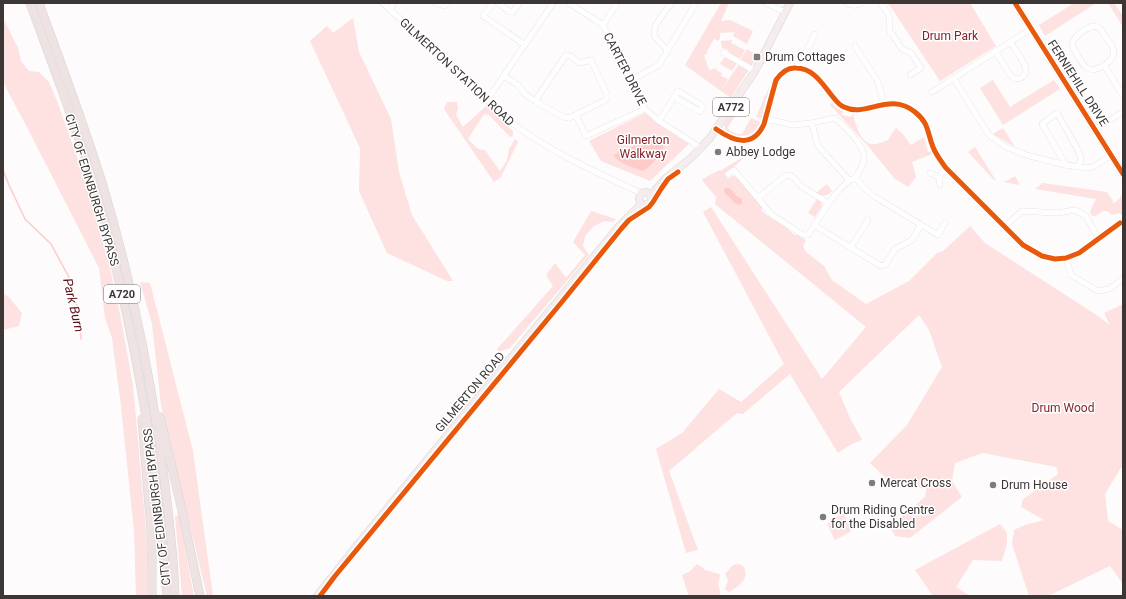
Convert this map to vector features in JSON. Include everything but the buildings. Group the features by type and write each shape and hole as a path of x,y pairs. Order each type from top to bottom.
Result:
{"highway":[{"name":"CITY OF EDINBURGH BYPASS","path":"30,3 88,168 123,295 134,346 149,432 162,539 167,596"},
{"name":"CITY OF EDINBURGH BYPASS","path":"39,3 83,125 103,186 141,336 166,492 176,596"},
{"path":"141,336 178,492 200,596"},
{"path":"134,346 150,507 153,565 152,596"}],"main road":[{"name":"A772","path":"641,204 649,203 651,195 666,178 701,148 716,128 755,72 790,3"},
{"name":"FERNIEHILL DRIVE","path":"1015,3 1123,174"},
{"path":"641,204 639,199 640,193 646,192 651,195"},
{"name":"GILMERTON ROAD","path":"316,596 619,226 641,204"}],"street":[{"name":"GILMERTON STATION ROAD","path":"383,3 503,116 520,130 550,148 640,193"},
{"path":"390,9 394,3"},
{"path":"436,3 444,6 447,3"},
{"path":"493,3 483,16 525,45"},
{"path":"498,3 510,12 514,12 519,3"},
{"path":"486,100 553,3"},
{"name":"CARTER DRIVE","path":"569,3 603,25 645,109 659,121 701,148"},
{"path":"603,25 617,3"},
{"path":"667,50 654,36 654,26 672,3"},
{"path":"631,80 659,65 696,4 689,3"},
{"path":"766,3 785,12"},
{"path":"847,3 854,6 862,3"},
{"path":"881,3 889,16 890,32 902,48 911,53 922,67 910,75"},
{"path":"1094,26 1099,28 1113,51 1112,57 1104,65 1099,68 1088,68 1084,65 1073,48 1072,45 1075,38 1090,27 1094,26"},
{"path":"932,92 1031,29"},
{"path":"802,68 805,54 815,34"},
{"path":"995,51 1010,76 1014,79 1021,78 1026,72 1026,69 1010,42"},
{"path":"855,46 878,82 884,104"},
{"path":"724,53 755,72"},
{"path":"504,76 518,85 525,94 535,101 562,117 570,118 604,101 607,98 607,95 591,60 580,63 569,55 566,55 535,101"},
{"path":"1104,65 1123,96"},
{"path":"716,128 731,138 744,141 754,137 762,130 776,80 779,75 789,69 802,68 814,74 842,107 854,110 894,103 903,105 920,116 928,128 937,156 946,168 1023,245 1042,256 1055,259 1066,258 1078,253 1120,223"},
{"path":"954,79 989,135 1006,147 1026,155 1066,165 1088,168 1093,167 1112,155"},
{"path":"659,121 674,97 678,91 703,106 700,112 674,97"},
{"path":"576,115 586,136 645,109"},
{"path":"1095,129 1123,112"},
{"path":"1066,165 1042,124 1057,114 1081,157 1079,167"},
{"path":"728,174 734,170 772,215 803,235 808,235 828,203 852,179 863,165 863,150 835,118 793,125 766,119"},
{"path":"812,123 818,146 852,179 872,195 938,235 945,223"},
{"path":"938,177 946,168"},
{"path":"930,173 938,177 940,185"},
{"path":"758,198 785,176 790,176 802,187 828,203"},
{"path":"1004,227 1022,211 1058,213 1075,210 1086,216 1098,238"},
{"path":"850,247 868,220"},
{"path":"814,225 880,266 885,265 895,249 912,240 922,225"},
{"path":"1066,258 1071,275 1098,291 1108,289 1123,279"}],"green space":[{"path":"721,3 729,3 721,21 730,20 753,31 747,44 733,36 735,32 720,33 720,38 718,41 714,39 707,51 708,53 704,55 709,70 717,68 716,70 722,73 721,76 728,79 721,91 685,65"},
{"name":"Drum Park","path":"888,3 970,3 996,46 940,81"},
{"path":"1074,3 1096,3 1045,36 1039,25"},
{"path":"1108,3 1114,3 1123,16 1123,27"},
{"path":"3,18 18,48 21,61 29,71 39,72 49,82 87,185 110,268 133,385 148,553 147,596 136,596 134,531 121,406 112,338 105,318 99,268 3,82"},
{"path":"353,18 359,52 391,119 399,172 412,215 453,281 447,281 387,253 359,191 360,148 310,41 327,26 333,33"},
{"path":"732,40 731,43 745,50 739,60 730,55 728,50 722,48 721,41"},
{"path":"747,49 757,55 751,66 740,60"},
{"path":"724,58 728,58 737,63 732,71 720,64"},
{"path":"739,64 748,69 748,71 731,98 721,91"},
{"path":"993,80 1010,107 1054,80 1060,89 1003,125 980,88"},
{"path":"770,85 761,119 756,117"},
{"path":"447,102 457,102 458,108 456,115 463,127 486,106 513,131 513,136 510,137 489,115 484,114 468,139 478,149 485,150 500,171 507,160 509,149 515,139 518,142 501,177 494,182 444,109"},
{"path":"832,103 836,108 843,111 842,115 851,117 853,113 861,137 868,143 876,144 888,140 896,128 911,145 924,137 928,152 931,151 932,154 912,162 916,177 908,187 894,178 869,147 830,105"},
{"path":"734,111 737,113 728,127 729,130 737,134 742,134 751,118 760,122 755,131 751,134 741,136 736,136 726,132 724,125"},
{"name":"Gilmerton Walkway","path":"645,113 690,143 650,181 601,161 589,141"},
{"path":"1003,128 1015,147 993,134"},
{"path":"975,147 995,179 994,180 968,152"},
{"name":"Drum Wood","path":"748,154 725,175 728,179 732,176 738,177 762,207 761,210 764,213 788,228 788,230 795,235 798,235 806,240 803,246 806,252 824,266 832,280 866,304 909,281 937,253 943,251 970,226 985,243 1110,325 1104,313 1123,304 1123,466 1105,494 1108,521 1123,530 1123,584 1110,566 1048,596 1029,596 1012,544 1014,530 1025,525 1044,520 1021,507 1023,499 1058,474 1056,467 983,453 955,463 952,481 962,497 910,538 895,536 890,527 925,497 926,489 886,478 870,463 907,425 942,367 929,330 919,315 839,392 850,418 862,440 850,445 838,453 790,374 743,414 737,413 669,471 698,550 686,553 656,449 682,433 719,389 741,402 784,364 703,212 711,207 822,379 866,327 715,204 716,197 702,180"},
{"path":"1015,176 1020,185 1004,182"},
{"path":"1043,183 1107,192 1114,202 1111,201 1113,203 1116,202 1123,194 1123,217 1119,213 1112,215 1107,211 1103,211 1096,216 1093,216 1090,213 1096,199 1035,189"},
{"path":"827,184 832,191 830,193 821,195 816,193"},
{"path":"817,199 821,202 822,206 815,217 808,213"},
{"path":"591,211 616,219 613,222 604,221 594,226 585,236 583,246 589,255 510,348 499,352 497,349 553,286 546,275 555,263 566,278 585,255 573,242"},
{"path":"140,282 150,283 193,451 213,596 207,596 161,405 152,324"},
{"path":"3,294 8,296 22,313 19,326 3,330"},
{"path":"843,513 851,528 850,532 835,540 827,524"},
{"path":"179,515 194,596 182,596 175,516"},
{"path":"1000,524 1007,533 1007,543 1002,561 973,560 956,587 970,596 933,596 915,570"},
{"path":"697,564 705,570 719,574 718,584 720,596 689,596 682,575 689,572"},
{"path":"739,564 744,567 744,579 738,586 729,592 725,589 728,580 725,574 733,565"}],"shaded area":[{"path":"650,137 660,139 664,143 663,150 648,168 643,171 623,163 613,155 633,146 643,139"},
{"path":"725,187 731,189 736,196 742,199 742,204 738,205 735,203 724,192"}],"waterway":[{"name":"Park Burn","path":"3,170 25,219 51,244 71,281 78,311 81,339"}],"cycle path":[{"path":"1015,3 1123,174"},
{"path":"716,129 729,137 736,139 748,140 754,137 764,124 776,80 787,70 793,68 802,69 818,78 836,101 844,107 852,110 887,104 896,104 905,106 915,112 923,120 934,150 946,168 1023,245 1042,256 1055,259 1066,258 1079,253 1120,223"},
{"path":"320,596 621,229 629,220 649,207 668,179 678,172"}],"place":[{"name":"Drum Cottages","path":"757,57"},
{"name":"Abbey Lodge","path":"718,152"},
{"name":"Mercat Cross","path":"872,483"},
{"name":"Drum House","path":"993,485"},
{"name":"Drum Riding Centre for the Disabled","path":"823,517"}]}
